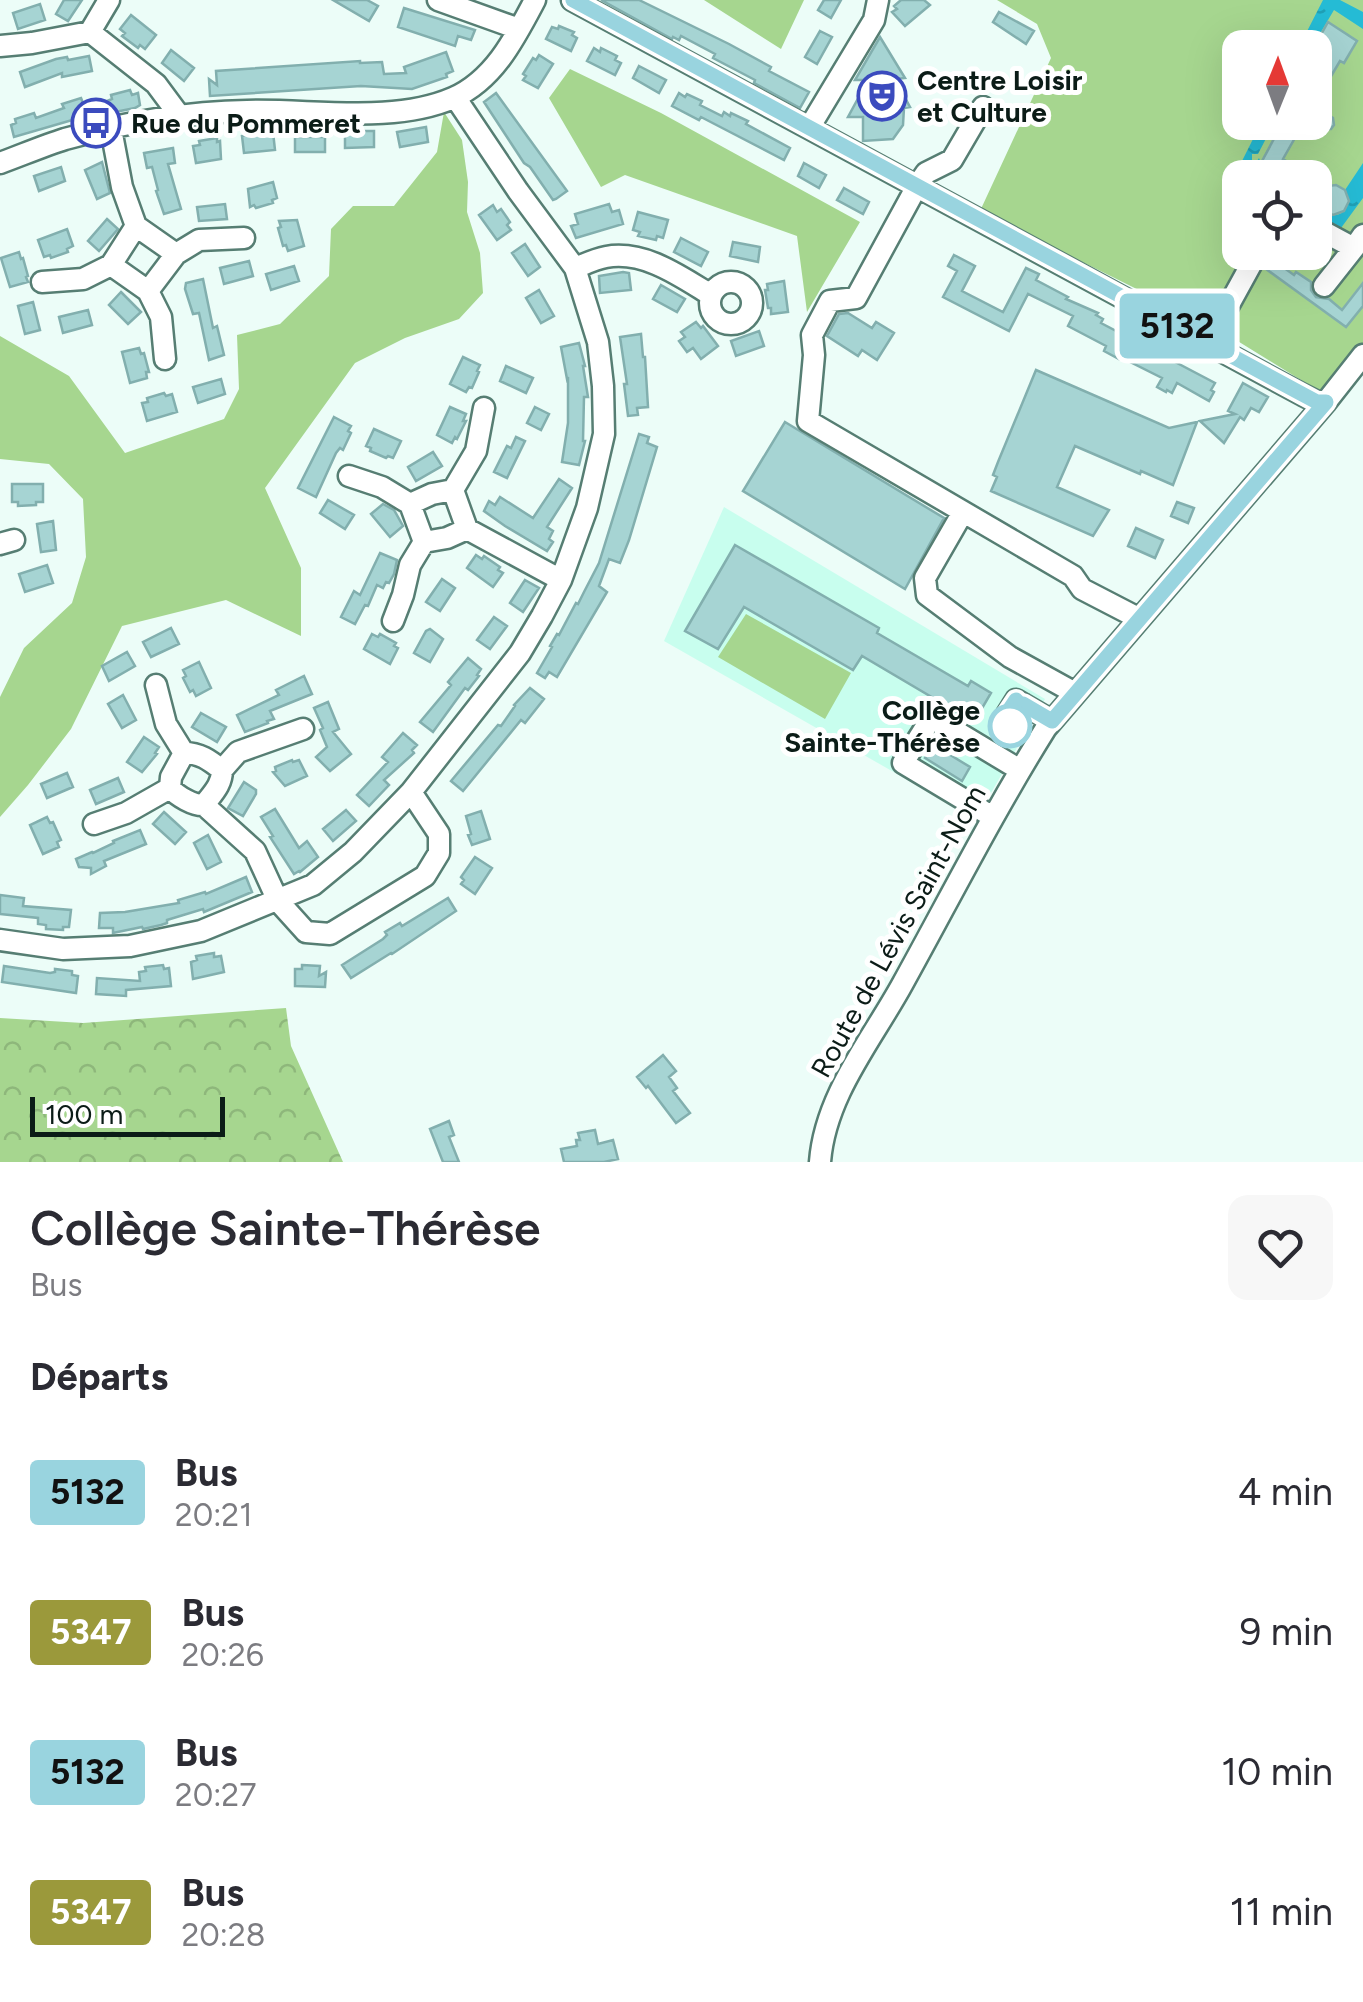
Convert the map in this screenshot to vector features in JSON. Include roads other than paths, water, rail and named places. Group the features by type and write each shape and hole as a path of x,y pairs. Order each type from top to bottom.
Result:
{"street":[{"path":"0,46 90,32 110,0"},
{"path":"438,0 519,30"},
{"path":"0,163 64,140 178,116 246,110 392,113 455,98 480,81 503,57 535,0"},
{"path":"572,0 1317,402 1326,402"},
{"path":"810,128 874,20 878,0"},
{"path":"90,32 156,84 178,116"},
{"path":"0,940 63,949 130,946 201,931 313,885 354,852 411,792 520,654 561,580 587,508 604,434 598,342 575,268 455,98"},
{"path":"983,107 952,160 926,173 917,186 856,298 830,301 812,335 808,421 1072,576 1082,589 1138,618"},
{"path":"111,129 122,186 136,226 176,254"},
{"path":"42,282 83,279 111,265 136,226"},
{"path":"1324,286 1358,242 1332,233"},
{"path":"148,291 176,254 200,240 244,238"},
{"path":"575,268 603,257 642,259 710,295"},
{"path":"111,265 148,291 161,317 164,358"},
{"path":"1208,343 1248,270"},
{"name":"Route de Lévis Saint-Nom","path":"820,1162 824,1130 834,1103 993,816 1052,721 1363,355"},
{"path":"410,504 453,490 476,450 484,408"},
{"path":"349,476 382,487 410,504 424,542"},
{"path":"453,490 467,528 561,580"},
{"path":"963,512 925,578 927,595 1010,657 1074,693"},
{"path":"393,622 410,565 424,542 448,538 467,528"},
{"path":"156,685 166,724 184,753"},
{"path":"1020,702 1052,721"},
{"path":"993,816 904,763 932,717 1020,770"},
{"path":"170,788 198,806 204,804 222,778 222,770 238,752 302,730"},
{"path":"184,753 196,752 222,770"},
{"path":"170,788 171,777 184,753"},
{"path":"94,824 126,813 170,788"},
{"path":"204,804 255,851 278,901 306,932 330,934 425,876 438,853 439,834 411,792"}],"water":[{"path":"1323,0 1340,0 1363,12 1363,29 1334,10 1322,30 1308,30"},
{"path":"1252,140 1265,140 1258,154 1252,154 1252,160 1242,160"},
{"path":"1363,163 1363,198 1341,228 1332,223 1332,215 1346,207 1345,190"}],"place":[{"name":"Centre Loisir et Culture","path":"882,96"},
{"name":"Rue du Pommeret","path":"96,123"},
{"name":"Collège Sainte-Thérèse","path":"1010,726"}]}
